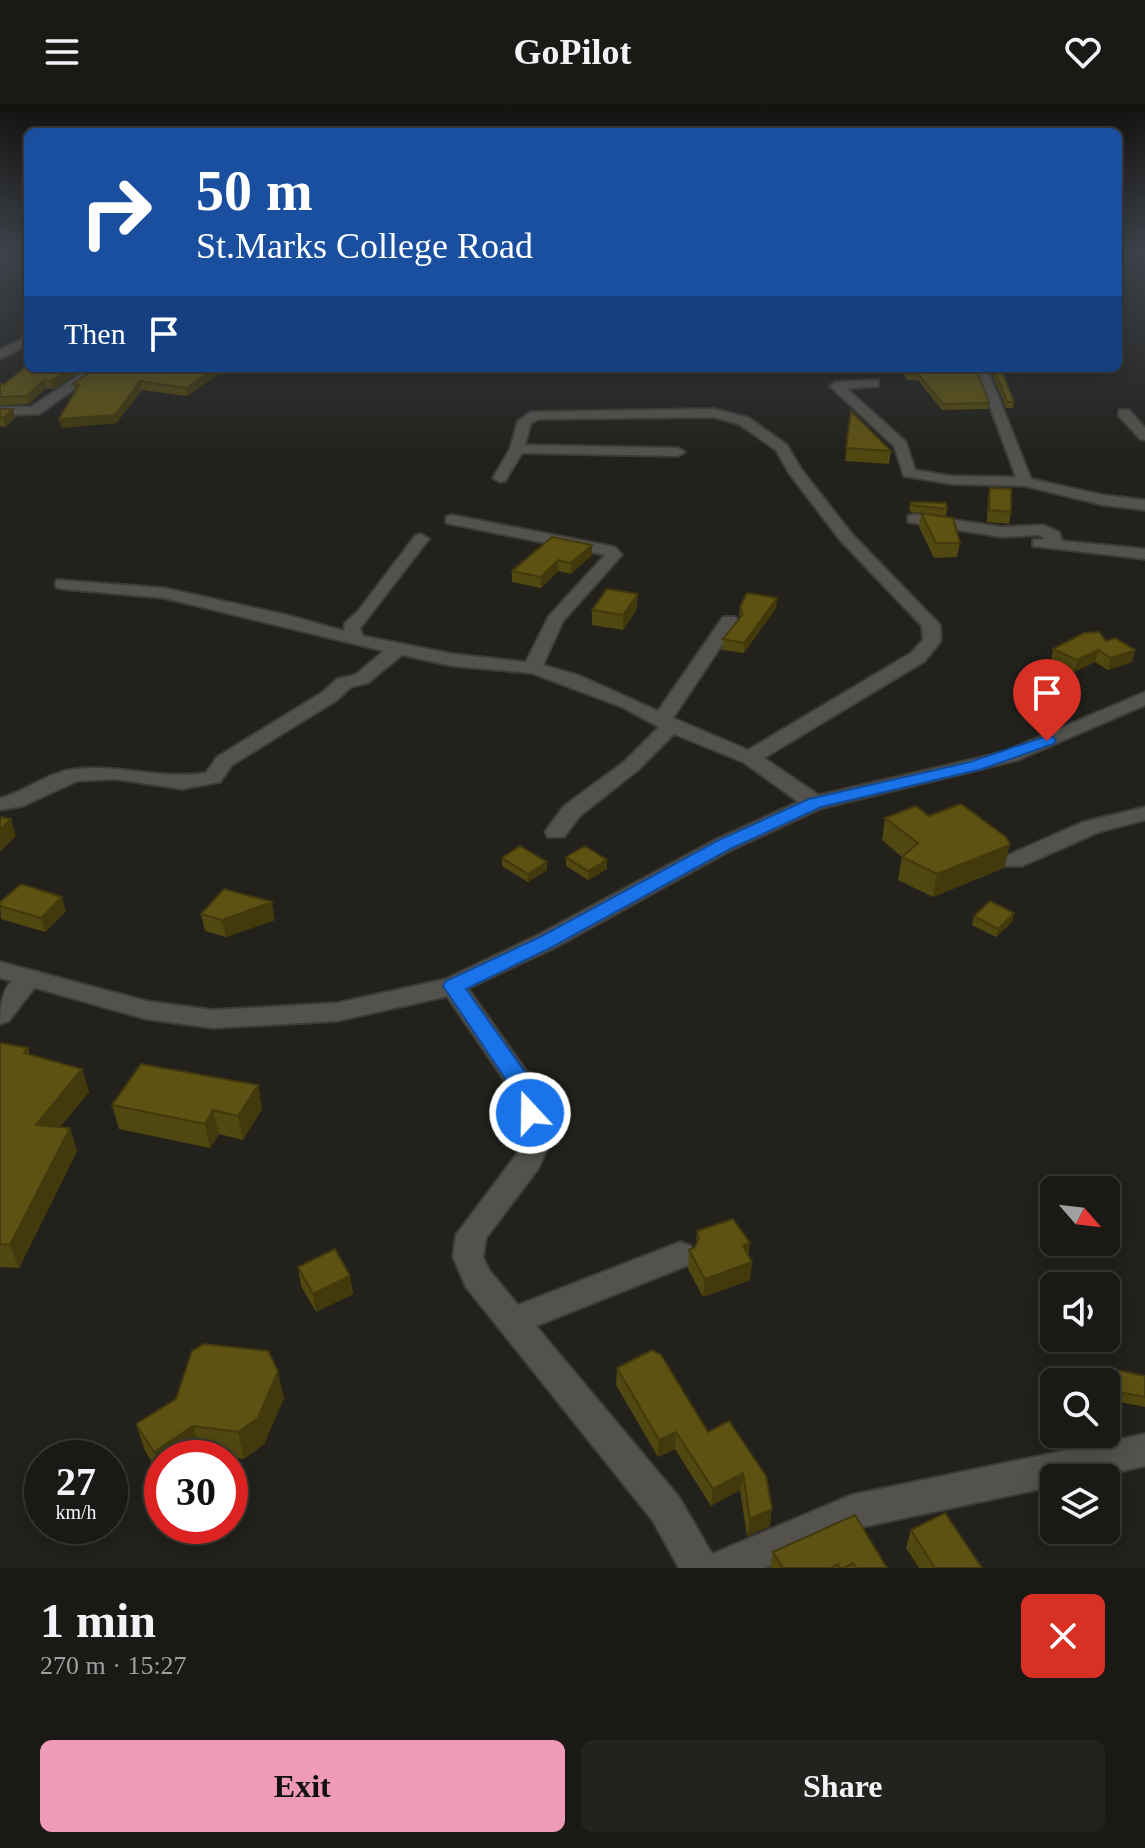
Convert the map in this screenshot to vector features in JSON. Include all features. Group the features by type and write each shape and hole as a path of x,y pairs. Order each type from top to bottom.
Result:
{"street":[{"path":"0,355 24,342"},
{"path":"0,411 34,411 92,372"},
{"path":"983,372 1025,482"},
{"path":"873,383 836,386 901,445 909,473 951,480 1025,482 1103,500 1145,505"},
{"path":"500,478 517,449 525,421 536,415 714,413 744,421 782,448 794,470 846,537 931,625 932,641 918,657 750,758"},
{"path":"1124,413 1145,436"},
{"path":"517,449 678,452"},
{"path":"914,519 1002,532 1043,530 1053,535 1054,544"},
{"path":"452,520 596,546 614,555 549,625 538,644 533,668"},
{"path":"356,640 351,627 365,614 421,539"},
{"path":"1015,542 1145,554"},
{"path":"63,584 164,593 287,620 356,640 453,660 533,668 615,697 666,724 750,758 815,803"},
{"path":"556,832 572,811 631,766 666,724 729,621"},
{"path":"0,804 15,801 73,775 115,773 182,783 213,778 224,761 330,696 344,683 361,679 399,648"},
{"path":"0,970 146,1010 213,1019 337,1012 453,986 547,941 723,845 815,803 1011,756 1145,698"},
{"path":"1014,861 1091,827 1145,813"},
{"path":"0,1015 30,978"},
{"path":"453,986 522,1085 537,1140 528,1161 471,1235 468,1257 477,1278 666,1509 699,1568"},
{"path":"512,1321 680,1255"},
{"path":"723,1568 851,1512 1145,1450"}],"building":[{"path":"24,368 24,372 65,372 51,381 44,380 27,396 0,397 0,384"},
{"path":"90,372 209,372 186,388 140,381 115,415 59,419 79,385 73,384"},
{"path":"907,372 977,372 989,403 943,404 918,374"},
{"path":"996,372 1003,372 1014,402 1007,402"},
{"path":"0,409 13,409 0,418"},
{"path":"851,411 891,451 846,448"},
{"path":"990,488 1011,489 1011,512 989,510"},
{"path":"911,502 946,503 947,509 912,505"},
{"path":"921,513 953,518 960,543 936,543"},
{"path":"552,537 592,545 571,563 558,560 541,577 512,571"},
{"path":"607,589 638,594 623,615 592,610"},
{"path":"747,593 777,598 744,643 723,639 743,614 740,607"},
{"path":"1099,632 1106,641 1115,638 1135,650 1111,658 1098,650 1077,660 1053,649 1084,633"},
{"path":"961,804 1006,837 1010,845 937,874 902,857 918,843 885,818 916,806 929,816"},
{"path":"0,817 11,819 0,830"},
{"path":"520,846 547,862 528,874 502,858"},
{"path":"585,846 607,860 588,871 566,857"},
{"path":"21,884 62,897 41,918 0,906 0,902"},
{"path":"224,889 272,902 222,920 201,914"},
{"path":"990,901 1014,913 998,929 974,916"},
{"path":"0,1043 28,1048 24,1053 82,1069 36,1125 70,1128 10,1245 0,1244"},
{"path":"141,1064 258,1085 238,1116 213,1110 205,1124 112,1105"},
{"path":"733,1219 750,1243 743,1246 752,1262 705,1279 689,1250 695,1247 699,1238 697,1231"},
{"path":"335,1249 350,1276 313,1294 298,1267"},
{"path":"204,1344 268,1351 278,1371 258,1418 238,1432 193,1426 172,1440 146,1440 136,1424 176,1399 192,1351"},
{"path":"652,1350 661,1355 708,1432 729,1421 766,1476 772,1509 750,1519 743,1473 713,1489 676,1432 659,1440 617,1368"},
{"path":"1120,1371 1145,1376 1145,1397 1120,1392"},
{"path":"945,1513 982,1568 935,1568 911,1530"},
{"path":"855,1515 887,1568 856,1568 853,1563 844,1568 838,1564 831,1568 783,1568 773,1552"}],"route":[{"path":"530,1113 522,1085 453,986 547,941 723,845 815,803 842,799 1011,756 1047,741"}]}
